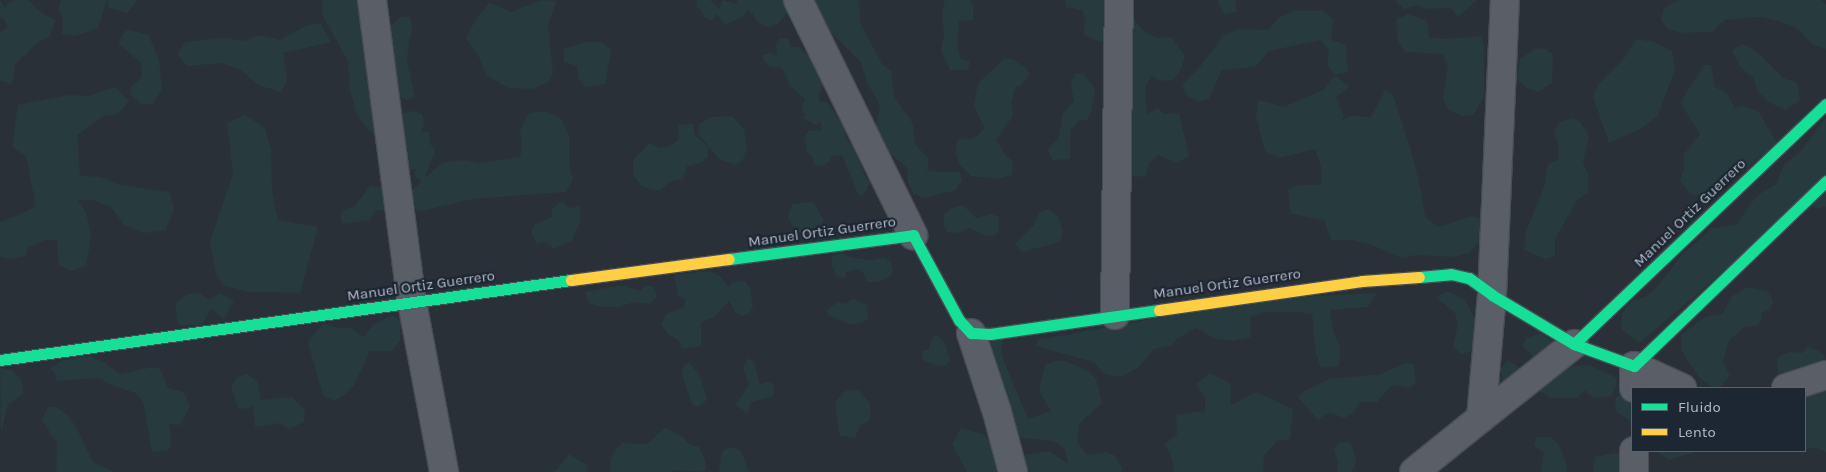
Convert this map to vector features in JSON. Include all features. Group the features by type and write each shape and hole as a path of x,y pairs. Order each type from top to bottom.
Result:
{"street":[{"path":"372,0 412,302 444,472"},
{"path":"798,0 914,235"},
{"path":"1115,315 1119,0"},
{"path":"1481,418 1492,295 1505,0"},
{"name":"Manuel Ortiz Guerrero","path":"1574,344 1826,104"},
{"path":"1634,377 1826,181"},
{"name":"Manuel Ortiz Guerrero","path":"0,360 412,302 914,235 959,320 972,333 990,334 1362,281 1451,274 1469,278 1492,295 1634,377"},
{"path":"972,333 997,412 1013,472"},
{"path":"1414,472 1574,344"},
{"path":"1789,387 1826,375"},
{"path":"1634,377 1678,387"},
{"path":"1634,452 1634,472"}],"green space":[{"path":"0,0 5,8 7,4 15,0 28,0 43,14 56,20 49,37 40,41 15,64 12,84 0,81 0,33 8,27 2,17 0,19"},
{"path":"61,0 107,0 98,28 75,36 62,34 63,18 58,9"},
{"path":"108,0 138,0 127,13 108,8"},
{"path":"322,0 360,0 378,137 368,130 356,112 350,89 348,61 323,16"},
{"path":"540,0 556,1 548,25 553,73 549,82 533,89 508,88 486,75 480,59 466,38 477,17 490,3 511,12"},
{"path":"697,0 710,0 719,9 723,0 737,4 737,0 786,0 787,13 779,23 768,28 756,20 753,14 747,10 744,16 725,25 716,14 712,21 704,17 702,11 696,7"},
{"path":"815,0 859,0 860,22 882,64 891,71 894,96 913,124 915,144 929,159 927,171 960,172 962,180 956,190 925,198 914,194 908,182 907,168 883,147 875,130 880,106 868,84 860,61 825,26"},
{"path":"945,0 970,0 973,4 973,20 959,21 957,44 961,59 970,62 968,70 950,70 941,50 944,35 942,12"},
{"path":"1065,0 1108,0 1106,35 1103,41 1099,42 1084,34 1085,18 1082,10 1066,7"},
{"path":"1217,0 1235,0 1237,11 1225,15"},
{"path":"1395,0 1477,0 1458,17 1451,8 1426,9 1416,5 1404,9"},
{"path":"1678,0 1821,0 1826,4 1826,49 1812,44 1797,28 1779,21 1759,17 1725,20 1712,32 1682,33 1668,29 1661,20 1664,8"},
{"path":"1295,11 1323,11 1333,19 1331,40 1346,45 1348,72 1335,75 1327,65 1329,52 1321,40 1269,51 1255,67 1222,70 1209,99 1199,101 1187,96 1182,85 1199,68 1224,35 1238,29 1268,30 1280,17"},
{"path":"1408,14 1427,21 1429,37 1446,39 1481,36 1484,45 1484,97 1473,115 1462,116 1449,110 1443,99 1448,65 1443,54 1405,52 1398,41 1396,20"},
{"path":"401,17 410,17 412,28 407,60 415,96 408,100 397,96 389,43 391,25"},
{"path":"1132,17 1146,33 1157,38 1171,37 1185,56 1180,72 1172,80 1159,81 1152,76 1145,87 1147,114 1158,108 1163,114 1179,113 1189,156 1176,163 1158,155 1149,163 1146,176 1135,177 1124,169"},
{"path":"320,23 331,42 283,53 287,81 281,92 258,85 241,70 221,63 187,66 177,54 186,42 223,38 244,41 259,35 280,40 307,25"},
{"path":"126,30 148,34 159,60 162,89 153,104 142,105 131,95 131,87 142,77 141,63 118,43"},
{"path":"779,38 789,39 791,47 799,47 813,59 824,84 819,93 820,102 827,102 844,127 846,138 854,148 865,176 870,182 863,196 858,194 842,155 832,156 830,161 822,166 814,164 812,156 807,153 804,137 809,131 822,130 821,122 816,125 803,118 805,115 801,109 805,99 791,87 782,68 769,66 764,60 762,55 772,53 777,56 776,45"},
{"path":"1636,39 1654,42 1672,51 1675,69 1658,115 1641,129 1609,143 1593,97 1598,85 1623,60"},
{"path":"585,42 601,42 611,50 605,84 586,87 578,78 577,66 564,62 564,49"},
{"path":"1743,44 1755,50 1783,78 1798,83 1800,100 1786,110 1770,103 1757,91 1754,78 1740,67 1732,50"},
{"path":"1544,48 1553,54 1552,83 1538,92 1527,88 1517,80 1520,59 1535,49"},
{"path":"1004,59 1013,59 1027,69 1029,75 1021,85 1016,87 1011,102 1013,116 996,140 1006,156 1013,161 1012,175 996,179 971,176 960,165 956,154 957,140 974,138 985,128 974,106 978,83"},
{"path":"1704,65 1711,65 1715,87 1727,93 1735,108 1743,106 1758,111 1777,143 1710,199 1690,194 1680,180 1684,169 1684,154 1700,134 1680,103"},
{"path":"1083,73 1095,89 1091,111 1087,120 1081,120 1070,130 1070,159 1053,160 1047,150 1058,139 1063,114 1074,101 1071,84 1075,74"},
{"path":"1335,75 1349,87 1336,97 1344,117 1340,121 1351,116 1371,117 1385,90 1393,95 1415,164 1426,218 1439,227 1472,216 1481,219 1481,240 1469,253 1452,257 1416,255 1402,258 1372,245 1352,240 1331,240 1324,220 1291,214 1288,190 1299,185 1322,185 1321,166 1315,149 1279,158 1265,151 1256,116 1258,100 1284,107 1323,90"},
{"path":"115,87 129,101 118,114 104,116 77,135 80,176 100,177 120,185 169,192 174,208 166,230 144,233 125,226 111,207 92,200 78,200 86,212 91,238 86,266 70,271 59,265 57,240 45,240 28,247 26,256 8,259 0,257 0,222 36,206 26,156 12,147 18,105 69,95 89,96"},
{"path":"415,111 423,115 424,125 421,132 429,132 429,142 435,151 425,178 442,163 464,160 481,163 520,157 522,148 520,130 529,113 544,111 560,117 569,135 569,166 573,179 566,192 472,199 417,212 411,191 422,181 414,176 416,169 406,169 405,156 408,150 404,143 406,137 400,139 399,125 402,113"},
{"path":"245,115 265,128 271,151 272,192 278,220 318,227 300,293 248,292 224,285 217,277 210,242 233,174 227,123"},
{"path":"732,116 744,129 747,145 744,158 736,165 719,159 699,135 699,124 711,117"},
{"path":"1826,117 1826,206 1819,209 1803,204 1639,343 1621,329 1622,313 1632,301 1645,297 1656,288 1681,256 1712,228 1737,225 1750,204 1761,193 1776,184 1784,164 1801,151"},
{"path":"1573,118 1581,123 1589,137 1583,162 1588,174 1588,193 1577,200 1555,239 1555,256 1546,259 1524,250 1526,232 1545,184 1548,164 1558,160 1559,147 1554,130 1560,122"},
{"path":"693,124 695,135 708,147 708,157 701,163 687,166 683,179 671,181 660,191 642,187 633,174 633,160 650,143 660,148 672,145 679,139 678,125"},
{"path":"370,186 387,187 387,210 377,210 369,220 343,224 340,215 346,209 355,206"},
{"path":"562,201 569,208 580,206 580,221 572,241 553,249 546,241 537,244 531,232 535,224 552,217 552,209"},
{"path":"814,202 824,221 820,227 807,234 795,231 788,217 792,204"},
{"path":"963,205 976,218 991,214 999,217 998,233 992,236 984,235 969,228 959,233 947,232 944,226 944,214 952,208"},
{"path":"1049,209 1059,218 1063,231 1060,242 1021,252 1015,244 1034,225 1039,213"},
{"path":"842,253 851,258 873,260 884,257 891,262 893,272 890,276 878,282 867,282 864,274 859,269 846,272 846,278 836,276 832,266 832,256"},
{"path":"710,271 720,276 728,287 733,282 745,281 750,289 753,307 749,313 742,316 736,313 729,301 714,317 701,322 701,346 682,349 679,341 667,333 661,324 666,314 684,307 686,299 678,296 674,275"},
{"path":"621,285 640,291 646,285 654,287 657,297 650,304 635,302 618,307 601,307 589,303 585,292"},
{"path":"1747,287 1767,291 1773,300 1771,308 1761,314 1762,319 1758,325 1745,327 1729,340 1723,362 1730,376 1720,387 1713,387 1700,378 1687,360 1682,351 1681,335 1705,317 1722,314 1732,296"},
{"path":"1447,291 1465,300 1475,319 1477,331 1471,352 1461,354 1453,347 1458,324 1455,313 1436,297"},
{"path":"199,292 208,300 221,293 234,301 224,319 212,309 201,325 178,325 175,303 186,295"},
{"path":"1377,293 1368,307 1330,310 1333,329 1340,348 1339,365 1321,368 1316,354 1312,314 1297,312 1265,312 1250,318 1251,337 1233,341 1216,339 1196,328 1178,338 1170,346 1154,349 1139,367 1121,377 1105,374 1093,362 1036,346 1038,340 1262,299"},
{"path":"853,299 867,305 868,319 861,323 849,324 828,315 827,310 838,302 845,304"},
{"path":"392,315 401,322 400,341 392,351 370,351 354,385 345,394 334,401 323,395 308,343 313,335 323,324 351,328 363,337 373,325"},
{"path":"1541,333 1553,342 1564,367 1589,365 1617,378 1616,387 1611,396 1594,398 1584,390 1577,398 1552,398 1523,383 1502,383 1501,368 1508,360 1521,369 1536,359 1522,346 1527,338"},
{"path":"938,336 945,343 950,360 946,365 938,366 923,360 922,351 929,349 931,340"},
{"path":"1003,336 1001,351 1028,419 1051,411 1039,391 1045,365 1055,361 1066,361 1089,372 1096,379 1102,403 1079,424 1077,441 1087,455 1105,452 1114,455 1122,468 1121,472 967,472 952,444 961,428 984,435 997,450 1010,457 1049,451 1068,464 1065,449 1054,441 1016,437 979,412 980,346"},
{"path":"1808,347 1819,351 1825,356 1825,362 1797,372 1778,373 1777,359 1790,352 1802,353"},
{"path":"90,356 105,363 120,374 153,367 160,369 168,388 183,392 190,406 180,425 169,424 171,441 169,450 152,452 143,402 135,393 107,383 101,378 56,381 55,373 50,369 63,360"},
{"path":"748,358 754,363 760,384 769,382 773,384 774,388 773,396 751,402 748,413 735,405 749,385 743,368"},
{"path":"690,363 700,376 707,400 698,407 692,404 682,375 684,365"},
{"path":"1406,363 1414,365 1416,383 1408,388 1395,385 1389,388 1377,402 1360,402 1353,413 1344,418 1330,412 1318,420 1298,397 1306,390 1330,379 1381,374"},
{"path":"0,368 12,370 21,379 23,394 8,404 1,433"},
{"path":"1210,373 1230,383 1231,405 1256,392 1293,409 1290,439 1277,441 1264,455 1263,472 1174,472 1172,459 1165,444 1177,435 1176,415 1205,411 1205,397 1196,384"},
{"path":"247,374 258,382 261,400 292,397 305,411 304,422 289,429 281,423 255,427 253,406 246,409 238,408 231,386 236,378"},
{"path":"1824,376 1826,376 1826,452 1816,448 1806,449 1806,396 1809,396"},
{"path":"1637,382 1660,387 1631,387 1631,421 1616,411 1615,399"},
{"path":"858,390 870,403 870,420 860,426 855,438 840,436 835,402 845,391"},
{"path":"48,407 57,407 67,415 75,425 93,462 114,472 56,472 57,443 42,420"},
{"path":"665,428 683,437 689,444 699,447 705,460 706,469 701,472 675,470 669,472 610,472 611,459 616,449 622,443 647,444"},
{"path":"1537,437 1551,437 1559,445 1566,463 1567,472 1541,472 1544,453 1534,445"},
{"path":"1350,442 1356,459 1354,468 1351,472 1337,472 1338,464 1334,448 1339,443"},
{"path":"731,447 741,451 749,472 719,472 722,451"},
{"path":"1631,450 1649,472 1593,472 1595,457"},
{"path":"1657,452 1696,452 1669,460"},
{"path":"569,454 588,466 587,472 549,472 557,470"}],"traffic: fast":[{"path":"1574,344 1826,104"},
{"path":"1419,277 1451,274 1469,278 1492,295 1574,344 1634,366 1826,181"},
{"path":"729,259 913,235 959,320 971,333 990,334 1159,310"},
{"path":"0,360 571,280"}],"traffic: slow":[{"path":"571,280 729,259"},
{"path":"1159,310 1362,281 1419,277"}]}
